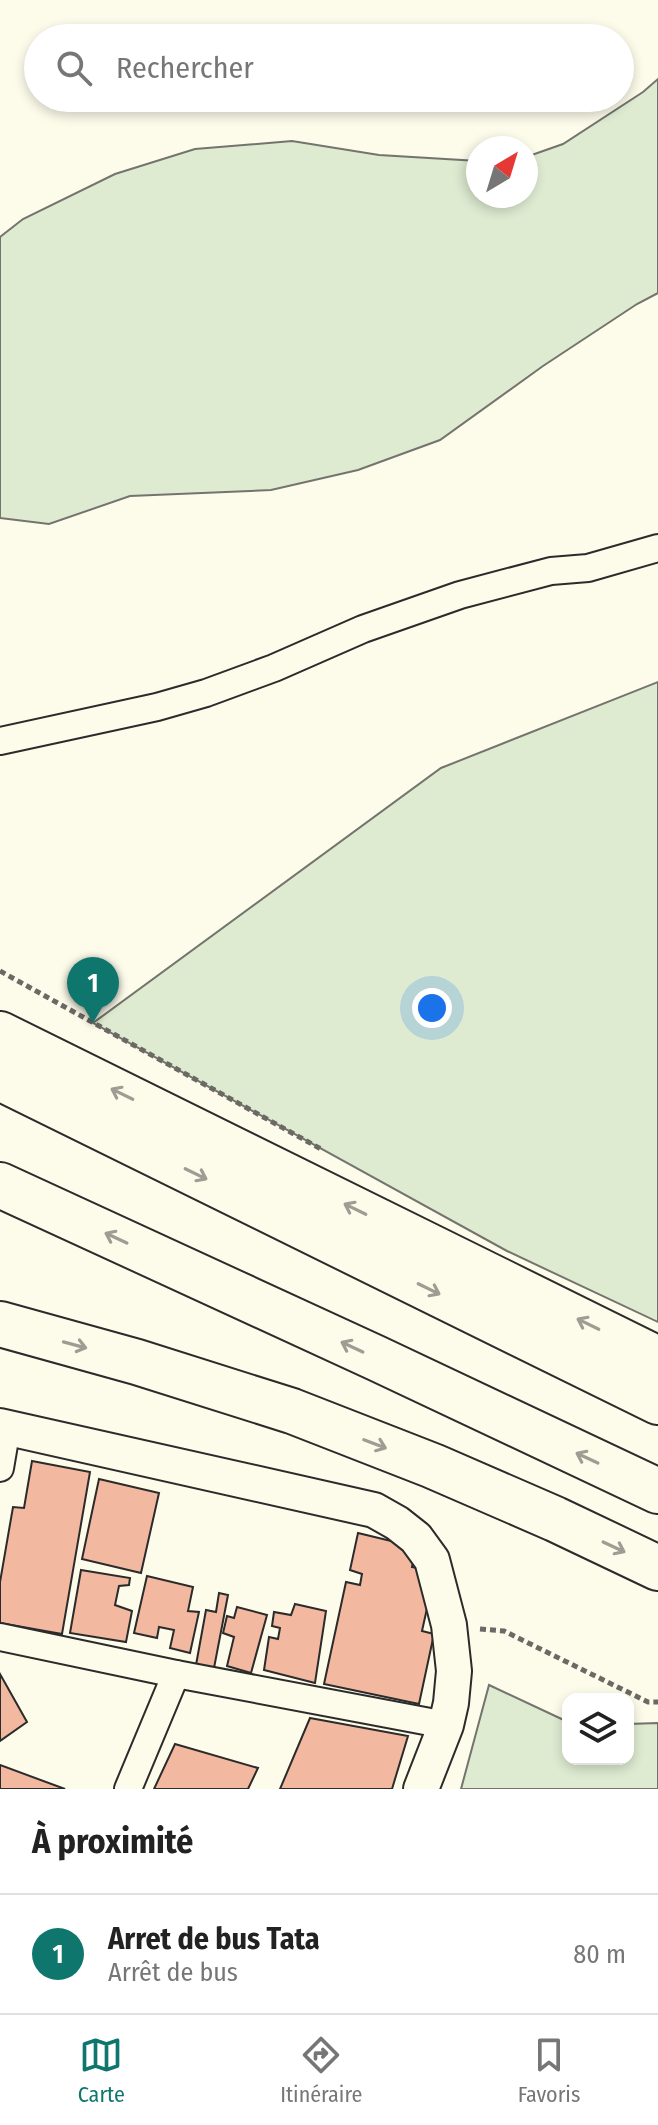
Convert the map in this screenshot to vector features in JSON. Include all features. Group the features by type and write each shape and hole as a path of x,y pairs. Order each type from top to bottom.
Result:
{"highway":[{"path":"0,1034 658,1359"},
{"path":"0,1078 658,1402"},
{"path":"0,1185 658,1491"},
{"path":"0,1324 137,1362 292,1411 446,1472 658,1568"}],"street":[{"path":"0,741 157,707 206,693 274,668 363,629 460,595 551,571 588,568 658,548"},
{"path":"0,1468 4,1426 374,1510 397,1523 416,1538 432,1560 449,1625 454,1671 446,1725 421,1789"},
{"path":"0,1637 446,1725"},
{"path":"128,1789 176,1674"}],"path":[{"path":"0,971 328,1152"},
{"path":"449,1625 504,1631 648,1702 658,1702"}],"green space":[{"path":"658,79 658,293 543,366 440,440 358,470 271,490 130,496 49,524 0,518 0,237 23,219 115,174 195,149 292,141 379,155 466,160 466,208 538,208 538,153 563,144 612,112 634,112 634,98"},
{"path":"658,682 658,1322 507,1251 93,1023 441,768"},
{"path":"489,1685 562,1719 562,1765 634,1765 634,1724 658,1723 658,1789 461,1789"}],"building":[{"path":"32,1461 90,1472 62,1634 0,1623 0,1582 13,1507 24,1508"},
{"path":"99,1479 159,1493 141,1573 82,1559"},
{"path":"358,1533 416,1547 412,1567 435,1572 422,1631 434,1634 419,1704 324,1684 346,1582 360,1585 362,1574 350,1570"},
{"path":"81,1570 130,1578 129,1585 119,1586 115,1605 132,1611 126,1642 70,1633"},
{"path":"147,1576 193,1587 188,1611 199,1612 190,1653 170,1648 174,1630 159,1627 157,1638 134,1633"},
{"path":"219,1593 228,1595 214,1668 196,1665 206,1610 216,1612"},
{"path":"295,1604 326,1611 315,1683 264,1670 269,1637 278,1639 280,1628 272,1626 274,1612 291,1615"},
{"path":"237,1607 267,1615 251,1673 227,1666 234,1637 223,1633 227,1616 234,1618"},
{"path":"0,1674 27,1722 0,1741"},
{"path":"310,1718 408,1736 392,1789 280,1789"},
{"path":"175,1744 258,1768 248,1789 154,1789"},
{"path":"0,1765 65,1789 0,1789"}],"place":[{"name":"Arret de bus Tata","path":"93,1023"}]}
